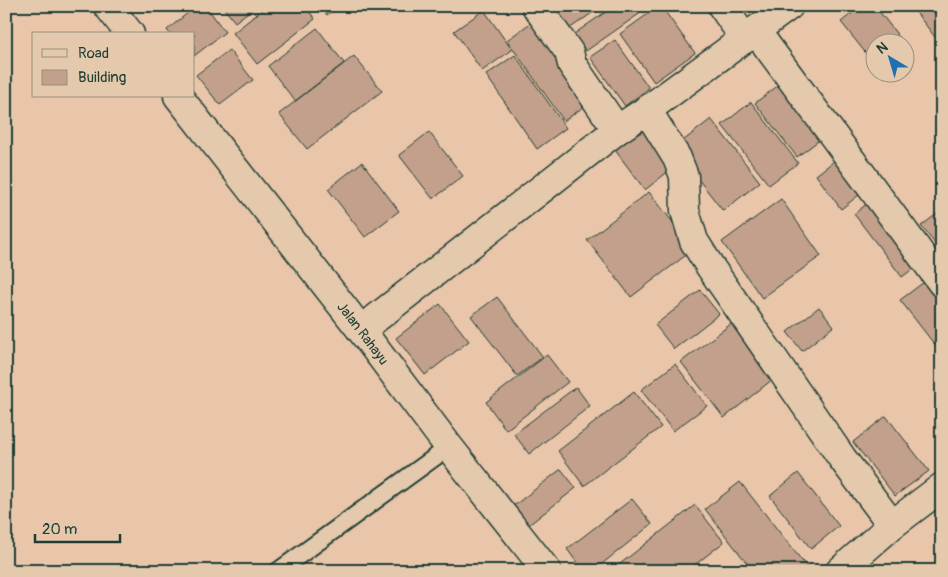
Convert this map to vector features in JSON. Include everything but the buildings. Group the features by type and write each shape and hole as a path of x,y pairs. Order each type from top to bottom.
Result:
{"street":[{"path":"108,6 128,32"},
{"path":"536,6 569,52 572,64 617,130"},
{"path":"722,6 750,35 942,283"},
{"path":"361,330 617,130 789,6"},
{"name":"Jalan Rahayu","path":"180,98 547,571"},
{"path":"647,110 676,158 684,176 685,211 694,241 710,268 831,442 892,525"},
{"path":"840,571 892,525 942,487"}],"lane":[{"path":"278,571 449,447"}]}
